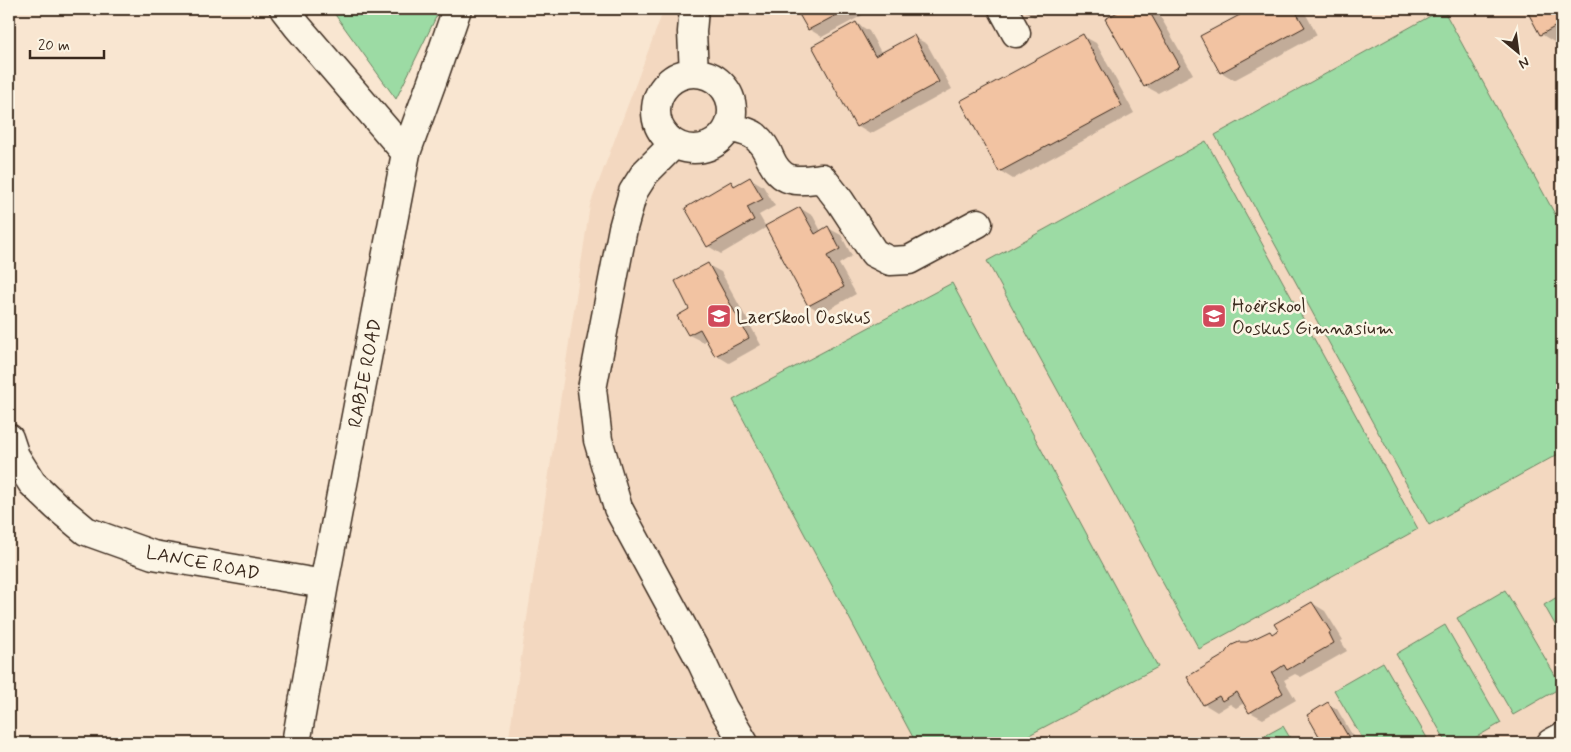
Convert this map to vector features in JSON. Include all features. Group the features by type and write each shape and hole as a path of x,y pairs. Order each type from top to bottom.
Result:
{"street":[{"path":"284,9 406,153"},
{"name":"RABIE ROAD","path":"296,743 324,584 406,153 457,9"},
{"path":"694,9 692,32 694,73"},
{"path":"1003,9 1016,33"},
{"path":"694,73 706,75 725,90 731,102 732,114 729,127 722,138 711,145 699,149 686,149 674,144 665,136 658,125 657,101 662,90 671,81 681,75 694,73"},
{"path":"729,127 754,136 766,148 774,168 784,178 798,181 822,178 840,201 874,253 890,262 909,260 978,223"},
{"path":"674,144 645,174 633,192 622,228 592,389 598,440 618,508 702,663 723,708 744,743"},
{"name":"LANCE ROAD","path":"9,438 15,456 32,483 86,531 153,555 324,584"},
{"path":"1551,743 1562,737"}],"shaded area":[{"name":"Hoërskool Ooskus Gimnasium","path":"664,9 1562,9 1562,743 508,743 590,205"}],"green space":[{"path":"331,9 440,9 396,99"},
{"path":"1443,9 1562,227 1562,452 1429,525 1215,135"},
{"path":"1206,141 1418,529 1199,649 987,261"},
{"path":"952,283 1158,667 1014,743 916,743 733,400"},
{"path":"1505,590 1562,687 1513,715 1457,618"},
{"path":"1562,594 1562,637 1544,605"},
{"path":"1445,625 1501,723 1466,743 1447,743 1396,654"},
{"path":"1383,662 1430,743 1365,743 1334,690"},
{"path":"1283,726 1293,743 1252,743"}],"building":[{"path":"796,9 848,9 808,30"},
{"path":"1123,9 1148,9 1180,66 1144,87 1105,19"},
{"path":"1251,9 1294,9 1305,27 1220,73 1200,36"},
{"path":"1526,9 1562,9 1562,23 1540,35"},
{"path":"856,22 875,56 914,35 939,82 856,127 812,46"},
{"path":"1083,34 1122,106 999,172 960,101"},
{"path":"750,177 763,199 747,207 754,220 707,247 685,208 731,181 734,186"},
{"path":"800,207 815,234 828,226 840,249 827,256 844,287 808,306 765,226"},
{"path":"708,263 749,338 715,356 700,329 688,335 677,316 689,309 675,281"},
{"path":"1312,602 1331,632 1329,633 1334,643 1287,670 1284,665 1272,673 1283,693 1249,713 1237,692 1222,701 1219,696 1203,705 1187,677 1224,655 1232,645 1239,642 1247,642 1270,631 1272,634 1278,630 1274,624"},
{"path":"1328,702 1352,743 1323,743 1307,715"}],"place":[{"name":"Laerskool Ooskus","path":"719,316"},
{"name":"Hoërskool Ooskus Gimnasium","path":"1214,316"}]}
